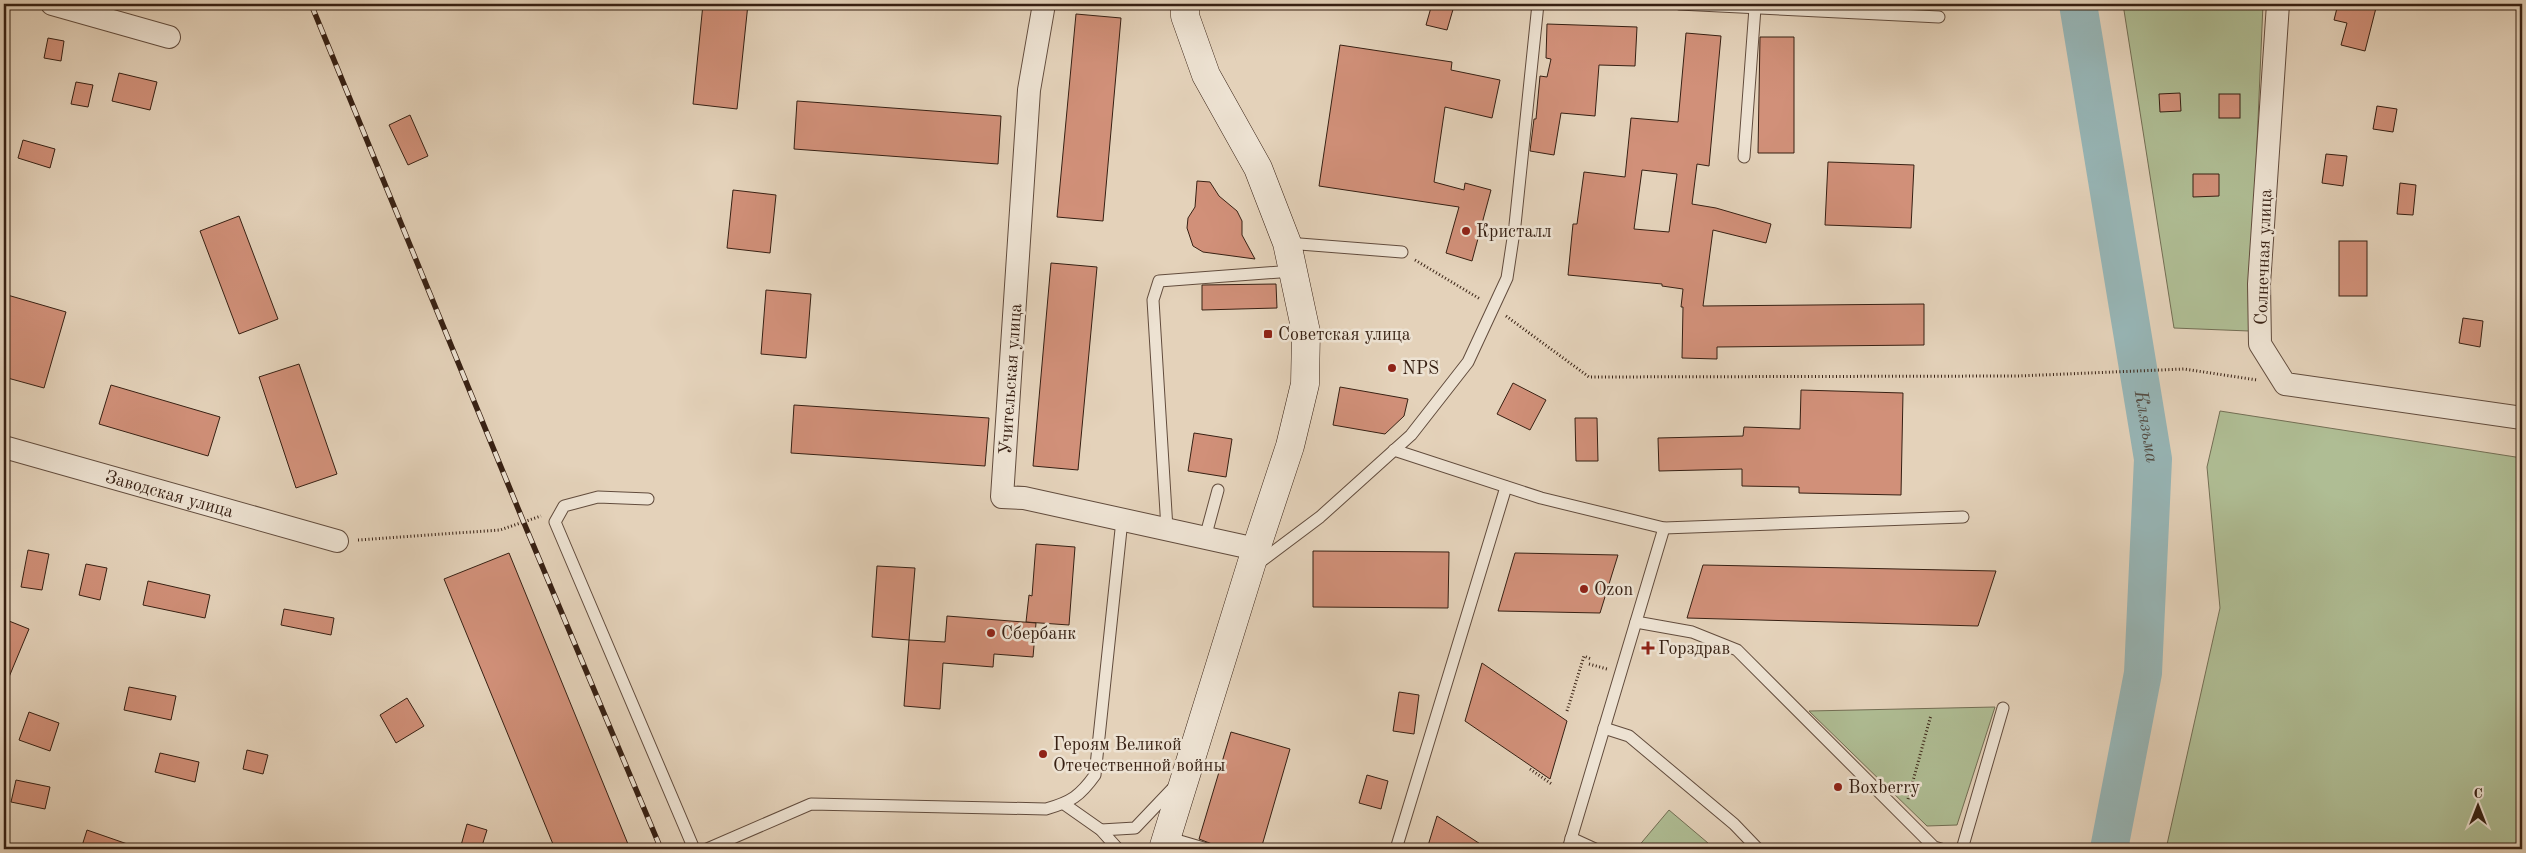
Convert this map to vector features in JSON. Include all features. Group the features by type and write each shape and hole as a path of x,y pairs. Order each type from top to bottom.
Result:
{"main road":[{"path":"1164,843 1290,446 1305,384 1306,332 1287,243 1258,168 1206,75 1185,16 1185,4"}],"street":[{"path":"52,4 169,37"},
{"name":"Учительская улица","path":"1044,4 1030,90 1002,497 1024,498 1205,538 1253,559"},
{"name":"Солнечная улица","path":"2278,4 2259,284 2260,344 2284,384"},
{"path":"2284,384 2522,418"},
{"name":"Заводская улица","path":"4,447 337,541"}],"lane":[{"path":"1253,559 1320,517 1411,435 1468,362 1507,278 1514,233 1538,4"},
{"path":"1679,4 1939,17"},
{"path":"1744,157 1755,8"},
{"path":"1287,243 1402,252"},
{"path":"1167,529 1153,300 1159,281 1293,272"},
{"path":"1394,450 1541,498 1664,528 1963,517"},
{"path":"1396,849 1506,487"},
{"path":"1205,538 1218,490"},
{"path":"648,499 598,497 564,506 555,522 694,849"},
{"path":"707,849 810,804 1046,809 1064,804 1079,796 1094,775 1122,520"},
{"path":"1595,849 1570,844 1664,528"},
{"path":"1636,622 1692,632 1737,650 1934,847 1941,849"},
{"path":"1962,849 2003,708"},
{"path":"1604,728 1629,736 1734,824 1758,849"},
{"path":"1102,830 1135,828 1187,773"},
{"path":"1064,804 1102,830 1118,849"},
{"path":"1164,843 1208,849"}],"path":[{"path":"1402,252 1493,306 1589,377 2008,376 2184,369 2284,384"},
{"path":"337,541 500,530 524,523"},
{"path":"1567,711 1584,656 1591,658"},
{"path":"1589,664 1608,669"},
{"path":"1904,816 1931,715"},
{"path":"1530,769 1553,785"}],"green space":[{"path":"2123,4 2263,4 2249,331 2174,328"},
{"path":"2220,411 2522,458 2522,849 2166,849 2220,608 2207,467"},
{"path":"1995,707 1957,825 1927,826 1809,711"},
{"path":"1669,810 1708,843 1702,849 1637,848"}],"building":[{"path":"703,4 748,4 737,109 693,104"},
{"path":"1432,4 1454,6 1447,30 1426,25"},
{"path":"2338,4 2377,4 2365,51 2341,45 2347,23 2334,20"},
{"path":"1076,14 1121,18 1103,221 1057,217"},
{"path":"1547,24 1637,27 1635,66 1599,65 1595,116 1561,113 1554,155 1530,151 1534,119 1536,119 1540,76 1547,77 1551,59 1546,58"},
{"path":"1686,33 1721,36 1709,166 1697,164 1692,204 1716,208 1771,224 1766,243 1713,230 1703,306 1924,304 1924,345 1717,347 1717,359 1682,358 1683,307 1681,307 1683,289 1662,286 1662,284 1568,275 1573,224 1577,224 1584,172 1625,177 1631,118 1678,122","holes":["1642,170 1677,174 1669,232 1634,229"]},
{"path":"1760,37 1794,37 1794,153 1758,153"},
{"path":"48,38 64,41 61,61 44,58"},
{"path":"1340,45 1452,62 1451,70 1500,80 1492,118 1445,107 1434,182 1464,190 1465,183 1491,190 1472,261 1446,253 1459,207 1319,186"},
{"path":"119,73 157,82 150,110 112,101"},
{"path":"76,82 93,85 88,107 71,104"},
{"path":"2180,93 2181,111 2160,112 2159,94"},
{"path":"2219,94 2240,94 2240,118 2219,118"},
{"path":"797,101 1001,116 998,164 794,149"},
{"path":"2377,106 2397,109 2393,132 2373,129"},
{"path":"410,115 428,156 408,165 389,125"},
{"path":"23,140 55,149 50,168 18,158"},
{"path":"2326,154 2347,156 2343,186 2322,183"},
{"path":"1828,162 1914,165 1911,228 1825,225"},
{"path":"2193,174 2219,174 2219,196 2193,197"},
{"path":"1197,181 1210,182 1219,196 1237,211 1242,221 1242,235 1255,259 1203,252 1193,246 1187,228 1188,218 1195,207"},
{"path":"2400,183 2416,185 2413,215 2397,214"},
{"path":"733,190 776,195 770,253 727,248"},
{"path":"239,216 278,319 239,334 200,231"},
{"path":"2339,241 2367,241 2367,296 2339,296"},
{"path":"1051,263 1097,267 1078,470 1033,466"},
{"path":"1276,284 1277,308 1202,310 1202,285"},
{"path":"766,290 811,294 806,358 761,354"},
{"path":"4,294 66,312 44,388 4,377"},
{"path":"2463,318 2483,321 2480,347 2459,343"},
{"path":"299,364 337,474 296,488 259,377"},
{"path":"1513,383 1546,400 1530,430 1497,414"},
{"path":"111,385 220,417 208,456 99,424"},
{"path":"1340,387 1408,399 1404,416 1385,434 1333,425"},
{"path":"1801,390 1903,393 1901,495 1799,493 1799,487 1742,486 1742,469 1659,471 1658,438 1743,436 1744,427 1800,429"},
{"path":"794,405 989,418 985,466 791,453"},
{"path":"1575,418 1597,418 1598,461 1576,461"},
{"path":"1194,433 1232,439 1226,477 1188,471"},
{"path":"1036,544 1075,547 1069,625 1026,622 1029,595 1032,596"},
{"path":"28,550 49,554 42,590 21,587"},
{"path":"1313,551 1449,552 1448,608 1313,607"},
{"path":"509,553 630,849 555,849 444,579"},
{"path":"1515,553 1618,555 1600,613 1498,611"},
{"path":"86,564 107,568 100,600 79,595"},
{"path":"1703,565 1996,571 1978,626 1687,618"},
{"path":"877,566 915,568 909,640 872,637"},
{"path":"148,581 210,595 205,618 143,605"},
{"path":"284,609 334,618 331,635 281,625"},
{"path":"947,616 1036,623 1033,657 994,654 993,667 943,663 940,709 904,706 909,640 945,642"},
{"path":"4,619 29,629 4,689"},
{"path":"1482,663 1567,721 1550,779 1465,721"},
{"path":"129,687 176,696 171,720 124,710"},
{"path":"1399,692 1419,695 1414,734 1393,731"},
{"path":"407,698 424,726 396,743 380,715"},
{"path":"29,712 59,723 50,751 19,740"},
{"path":"1231,732 1290,749 1261,849 1214,849 1212,844 1199,839"},
{"path":"247,750 268,755 263,774 243,769"},
{"path":"160,753 199,762 195,782 155,772"},
{"path":"1367,775 1388,781 1381,809 1359,803"},
{"path":"16,780 50,787 45,809 11,802"},
{"path":"1437,816 1488,849 1427,849"},
{"path":"467,824 487,830 481,849 460,849"},
{"path":"87,830 136,847 136,849 81,849"}],"waterway":[{"name":"Клязьма","path":"2078,4 2153,459 2143,673 2109,849"}],"railway":[{"path":"311,4 524,523 661,849"}],"place":[{"name":"Кристалл","path":"1466,231"},
{"name":"Советская улица","path":"1268,334"},
{"name":"NPS","path":"1392,368"},
{"name":"Ozon","path":"1584,589"},
{"name":"Сбербанк","path":"991,633"},
{"name":"Горздрав","path":"1648,648"},
{"name":"Героям Великой Отечественной войны","path":"1043,754"},
{"name":"Boxberry","path":"1838,787"}]}
